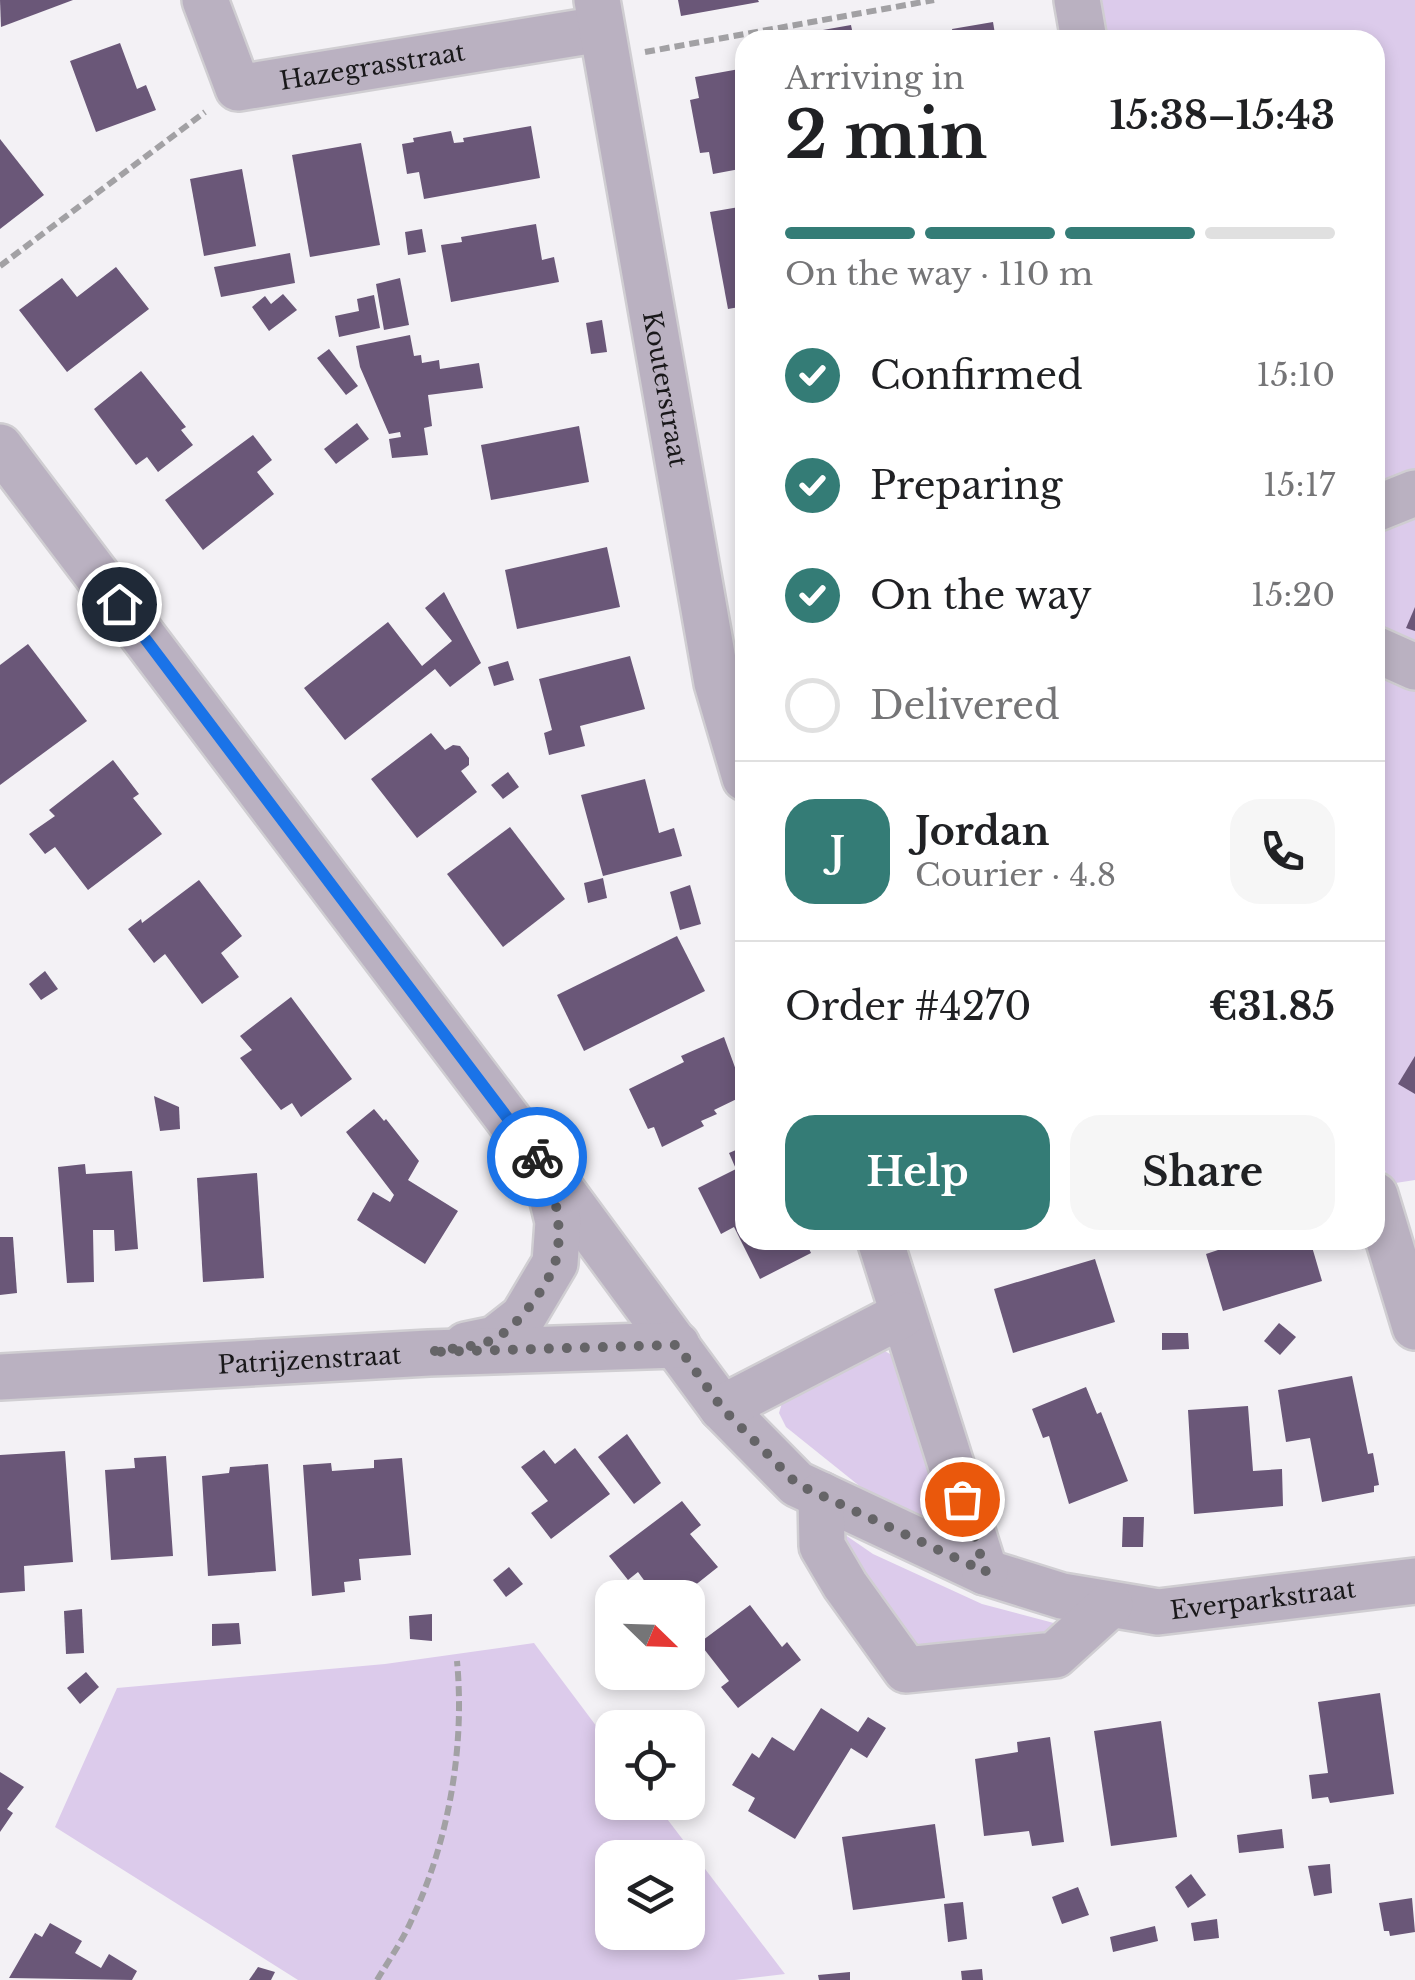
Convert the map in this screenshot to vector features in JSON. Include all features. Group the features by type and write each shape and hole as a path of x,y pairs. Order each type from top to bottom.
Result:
{"street":[{"path":"205,0 238,88"},
{"path":"1077,0 1082,30"},
{"name":"Hazegrasstraat","path":"238,88 602,29"},
{"name":"Kouterstraat","path":"602,29 717,682 735,744"},
{"name":"Everparkstraat","path":"0,448 722,1408 797,1484 986,1572 1062,1596 1158,1612 1415,1581"},
{"path":"1385,506 1415,493"},
{"path":"1385,653 1415,666"},
{"name":"Everparkstraat","path":"429,1352 495,1339 523,1317 554,1264 558,1222 546,1169"},
{"path":"1385,1228 1415,1328"},
{"path":"883,1250 986,1572"},
{"path":"722,1408 902,1314"},
{"name":"Patrijzenstraat","path":"0,1377 429,1352 677,1345"},
{"path":"821,1496 822,1546 844,1585 906,1670 1055,1654 1110,1604"}],"path":[{"path":"602,29 934,0"},
{"path":"0,266 238,88"},
{"path":"377,1980 412,1922 435,1856 456,1764 461,1706 457,1661"}],"shaded area":[{"path":"1093,0 1415,0 1415,1180 1389,1184 1385,1170 1385,30 1098,30"},
{"path":"883,1350 897,1358 940,1504 934,1520 916,1522 872,1496 786,1427 779,1413 785,1393"},
{"path":"841,1532 873,1554 982,1604 1065,1626 1053,1634 923,1655 845,1552"},
{"path":"534,1643 595,1724 595,1820 668,1820 683,1840 595,1840 595,1950 705,1950 705,1869 785,1974 735,1980 298,1980 55,1827 117,1688 385,1664"}],"building":[{"path":"0,0 73,0 1,27"},
{"path":"678,0 758,0 759,2 681,16"},
{"path":"993,22 994,30 952,30"},
{"path":"851,25 852,30 823,30"},
{"path":"120,43 137,89 146,85 156,110 96,132 70,61"},
{"path":"735,70 735,170 713,174 709,152 700,153 690,100 699,98 695,77"},
{"path":"531,126 540,178 424,199 419,172 407,174 402,144 414,142 413,138 451,131 454,143 464,142 463,138"},
{"path":"0,139 44,195 0,229"},
{"path":"361,143 380,245 310,257 292,155"},
{"path":"242,169 256,246 204,256 190,179"},
{"path":"735,208 735,308 728,309 710,212"},
{"path":"536,224 542,260 554,257 559,282 451,302 441,245 462,242 461,237"},
{"path":"422,229 426,252 408,255 405,232"},
{"path":"290,253 295,283 221,297 214,267"},
{"path":"116,267 149,309 67,372 19,310 62,278 77,297"},
{"path":"400,278 409,325 384,330 376,284"},
{"path":"283,294 297,310 269,331 252,307 265,296 271,304"},
{"path":"374,295 380,328 339,337 335,316 359,311 357,299"},
{"path":"602,320 607,352 591,354 586,323"},
{"path":"410,335 414,356 421,355 422,363 439,360 440,369 479,363 483,388 428,395 432,426 424,428 428,455 392,458 389,439 401,437 400,432 389,434 360,367 356,346"},
{"path":"329,349 358,386 346,395 317,358"},
{"path":"141,371 186,427 181,430 193,445 158,472 147,457 136,465 94,409"},
{"path":"357,423 369,439 336,464 324,449"},
{"path":"579,426 589,482 491,500 481,445"},
{"path":"253,435 272,460 257,472 274,494 203,550 165,500"},
{"path":"607,547 620,607 517,629 505,570"},
{"path":"444,592 481,663 450,687 435,669 345,740 304,688 388,622 422,666 452,641 425,608"},
{"path":"1415,607 1415,631 1406,628"},
{"path":"28,644 87,721 0,785 0,665"},
{"path":"630,656 645,709 580,726 585,746 549,755 544,733 552,730 539,679"},
{"path":"508,661 514,680 494,686 488,667"},
{"path":"431,733 445,750 460,746 469,758 469,765 461,771 477,792 417,838 371,779"},
{"path":"113,760 139,794 133,798 162,834 88,890 55,847 45,854 29,834 55,816 49,810"},
{"path":"508,772 519,787 503,799 491,785"},
{"path":"645,779 659,833 674,828 682,856 603,876 581,795"},
{"path":"510,827 565,899 503,947 447,874"},
{"path":"603,878 607,898 588,903 584,883"},
{"path":"199,880 242,936 221,953 239,977 202,1004 165,954 154,963 128,929 141,919 142,923"},
{"path":"690,885 701,924 680,930 670,892"},
{"path":"677,936 705,991 584,1051 557,995"},
{"path":"45,971 58,989 41,1000 29,984"},
{"path":"291,997 352,1079 301,1117 292,1103 281,1110 240,1058 252,1050 240,1036"},
{"path":"724,1037 735,1067 735,1100 714,1110 717,1114 701,1121 704,1126 662,1147 654,1127 648,1129 629,1089 684,1062 681,1056"},
{"path":"1415,1056 1415,1094 1398,1084"},
{"path":"154,1096 179,1107 180,1129 160,1131"},
{"path":"374,1109 419,1161 408,1180 458,1211 425,1264 357,1220 373,1192 390,1202 394,1195 346,1132"},
{"path":"85,1164 86,1174 132,1171 138,1249 115,1251 114,1230 93,1230 94,1282 67,1283 58,1167"},
{"path":"735,1170 735,1229 721,1234 698,1188"},
{"path":"257,1173 264,1278 203,1282 197,1178"},
{"path":"0,1237 13,1237 17,1293 0,1295"},
{"path":"746,1250 810,1250 811,1253 760,1279"},
{"path":"1218,1250 1313,1250 1322,1281 1223,1311 1206,1254"},
{"path":"1095,1259 1115,1322 1013,1353 994,1289"},
{"path":"1279,1323 1296,1337 1280,1355 1264,1341"},
{"path":"1162,1333 1188,1333 1189,1349 1162,1350"},
{"path":"1352,1376 1368,1454 1373,1453 1379,1485 1374,1486 1374,1492 1322,1502 1310,1438 1286,1442 1278,1390"},
{"path":"1086,1387 1097,1414 1101,1412 1128,1481 1069,1504 1049,1436 1043,1438 1032,1409"},
{"path":"1248,1406 1253,1471 1282,1469 1283,1506 1194,1514 1188,1410"},
{"path":"627,1434 661,1483 634,1504 598,1457"},
{"path":"575,1448 610,1494 551,1539 531,1513 548,1501 521,1467 544,1450 555,1464"},
{"path":"65,1451 73,1562 24,1566 25,1591 0,1593 0,1455"},
{"path":"166,1456 173,1556 111,1560 105,1470 135,1468 134,1458"},
{"path":"402,1458 411,1555 359,1559 361,1580 344,1582 345,1592 312,1596 303,1465 331,1463 332,1471 374,1468 374,1460"},
{"path":"268,1464 276,1571 208,1576 202,1476 229,1473 230,1467"},
{"path":"682,1501 701,1525 690,1534 718,1567 702,1580 644,1580 638,1572 628,1580 609,1556"},
{"path":"1123,1517 1144,1517 1143,1547 1122,1547"},
{"path":"509,1567 523,1584 506,1597 493,1580"},
{"path":"750,1605 782,1647 787,1642 801,1660 738,1708 721,1687 729,1681 705,1650 705,1639"},
{"path":"82,1609 84,1653 66,1654 64,1611"},
{"path":"432,1614 432,1641 410,1639 409,1616"},
{"path":"239,1623 241,1644 212,1646 212,1624"},
{"path":"86,1672 99,1687 80,1704 67,1688"},
{"path":"1380,1693 1394,1794 1330,1803 1328,1797 1312,1799 1309,1775 1328,1773 1318,1702"},
{"path":"821,1708 858,1732 868,1717 886,1728 867,1758 851,1748 795,1839 748,1811 755,1798 732,1785 752,1753 759,1758 772,1737 794,1751"},
{"path":"1161,1721 1177,1837 1111,1846 1094,1731"},
{"path":"1050,1737 1064,1842 1032,1846 1029,1831 984,1836 975,1759 1018,1752 1017,1742"},
{"path":"0,1772 24,1787 7,1809 13,1813 0,1832"},
{"path":"935,1824 945,1898 853,1910 842,1837"},
{"path":"1282,1829 1284,1848 1239,1853 1237,1835"},
{"path":"1330,1864 1332,1893 1314,1896 1308,1866"},
{"path":"1191,1874 1206,1895 1188,1908 1175,1887"},
{"path":"1078,1887 1089,1915 1062,1924 1052,1897"},
{"path":"1412,1898 1415,1932 1390,1936 1389,1931 1384,1931 1379,1903"},
{"path":"963,1902 967,1939 948,1942 944,1904"},
{"path":"1217,1919 1219,1938 1194,1941 1191,1923"},
{"path":"50,1923 82,1941 75,1953 101,1968 109,1954 137,1971 132,1980 9,1978 35,1933 42,1937"},
{"path":"1155,1926 1158,1941 1113,1952 1110,1937"},
{"path":"258,1967 275,1972 271,1980 249,1980"},
{"path":"982,1969 983,1980 962,1980 961,1971"},
{"path":"850,1972 850,1980 819,1980 818,1975"}],"way so far":[{"path":"537,1157 546,1169 558,1222 554,1264 523,1317 495,1339 429,1352 677,1345 722,1408 797,1484 986,1572 962,1499"}],"route":[{"path":"119,604 537,1157"}]}
